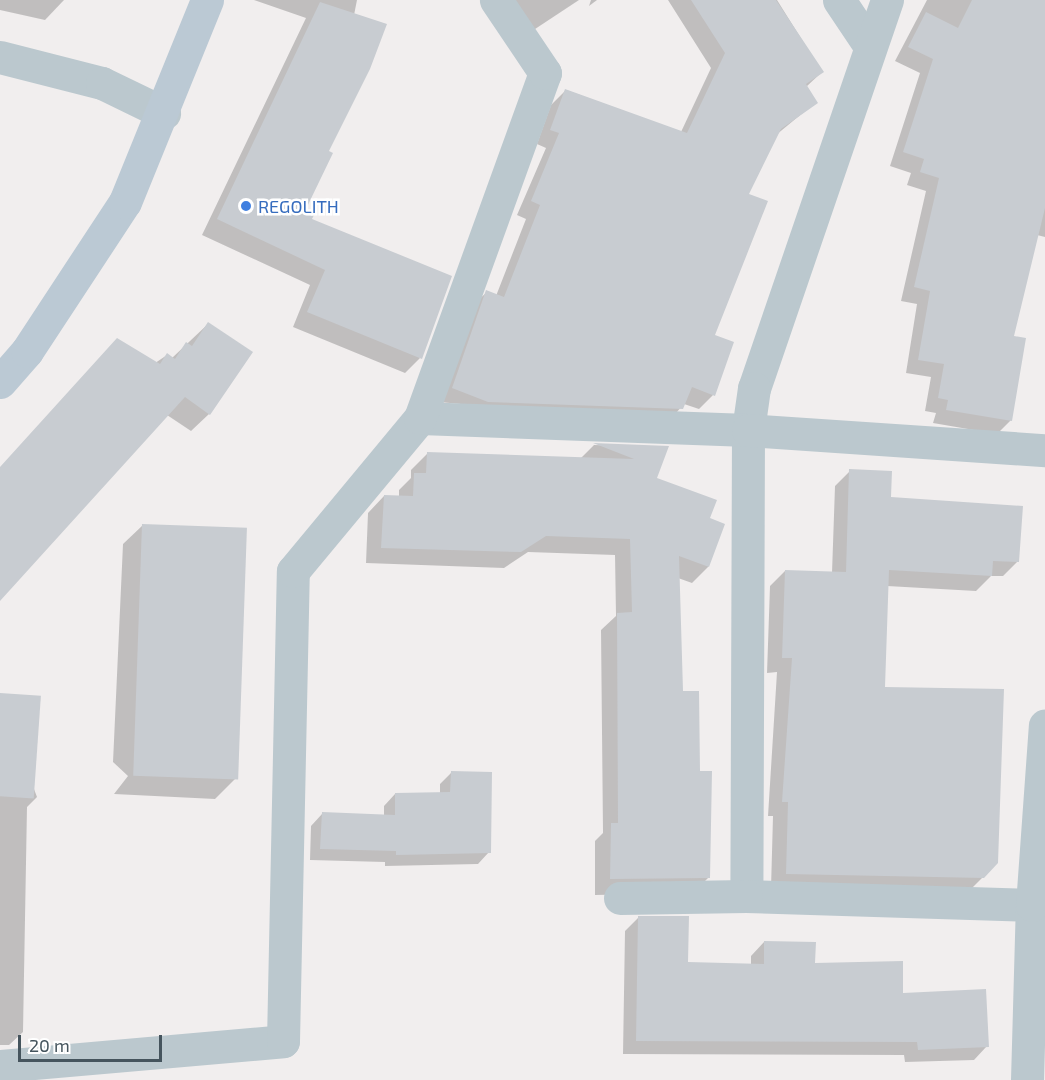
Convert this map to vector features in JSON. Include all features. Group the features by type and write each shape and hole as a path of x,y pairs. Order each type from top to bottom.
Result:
{"street":[{"path":"0,381 27,351 125,202 164,113 207,0"},
{"path":"0,1066 283,1041 293,571 420,418 545,73 496,0"},
{"path":"838,0 869,45"},
{"path":"746,896 748,430 754,388 823,194 869,45 887,0"},
{"path":"0,57 102,83 164,113"},
{"path":"420,418 748,430 1045,450"},
{"path":"1027,1075 1032,905 1045,725"},
{"path":"620,898 746,896 1032,905"}],"building":[{"path":"691,0 776,0 824,72 806,84 818,103 781,129 749,194 768,201 715,335 734,342 715,396 692,387 683,409 488,402 452,388 486,290 504,297 540,205 531,201 559,133 550,130 565,89 687,133 725,53"},
{"path":"972,0 1045,0 1045,208 1014,336 1026,338 1012,421 946,410 948,400 938,398 944,364 918,360 930,291 914,287 939,178 920,172 924,159 903,152 933,59 908,47 926,12 958,28"},
{"path":"320,2 387,24 370,69 329,151 333,153 306,209 315,213 312,219 452,276 422,359 307,312 325,270 217,219"},
{"path":"208,322 253,352 210,415 185,397 0,601 0,467 117,338 160,364 167,353 175,359 186,342 192,346"},
{"path":"593,443 669,446 657,478 717,500 710,518 725,524 709,567 679,556 683,691 699,691 700,771 712,771 710,878 610,879 611,823 618,823 617,613 632,612 630,539 546,536 521,552 381,548 384,495 413,496 414,473 426,473 427,452 634,459"},
{"path":"849,469 892,471 891,497 1023,506 1019,562 993,561 992,576 889,570 885,687 1004,689 998,863 984,878 786,874 788,802 782,802 792,658 782,658 785,570 846,572"},
{"path":"142,524 247,528 238,780 133,776"},
{"path":"0,693 41,696 34,799 0,796"},
{"path":"451,771 492,772 491,853 396,855 396,851 320,849 322,812 395,815 395,793 450,792"},
{"path":"638,916 689,916 688,962 764,964 764,941 816,942 815,963 903,961 903,993 986,989 989,1047 918,1050 917,1042 636,1041"}],"place":[{"name":"REGOLITH","path":"246,206"}]}
